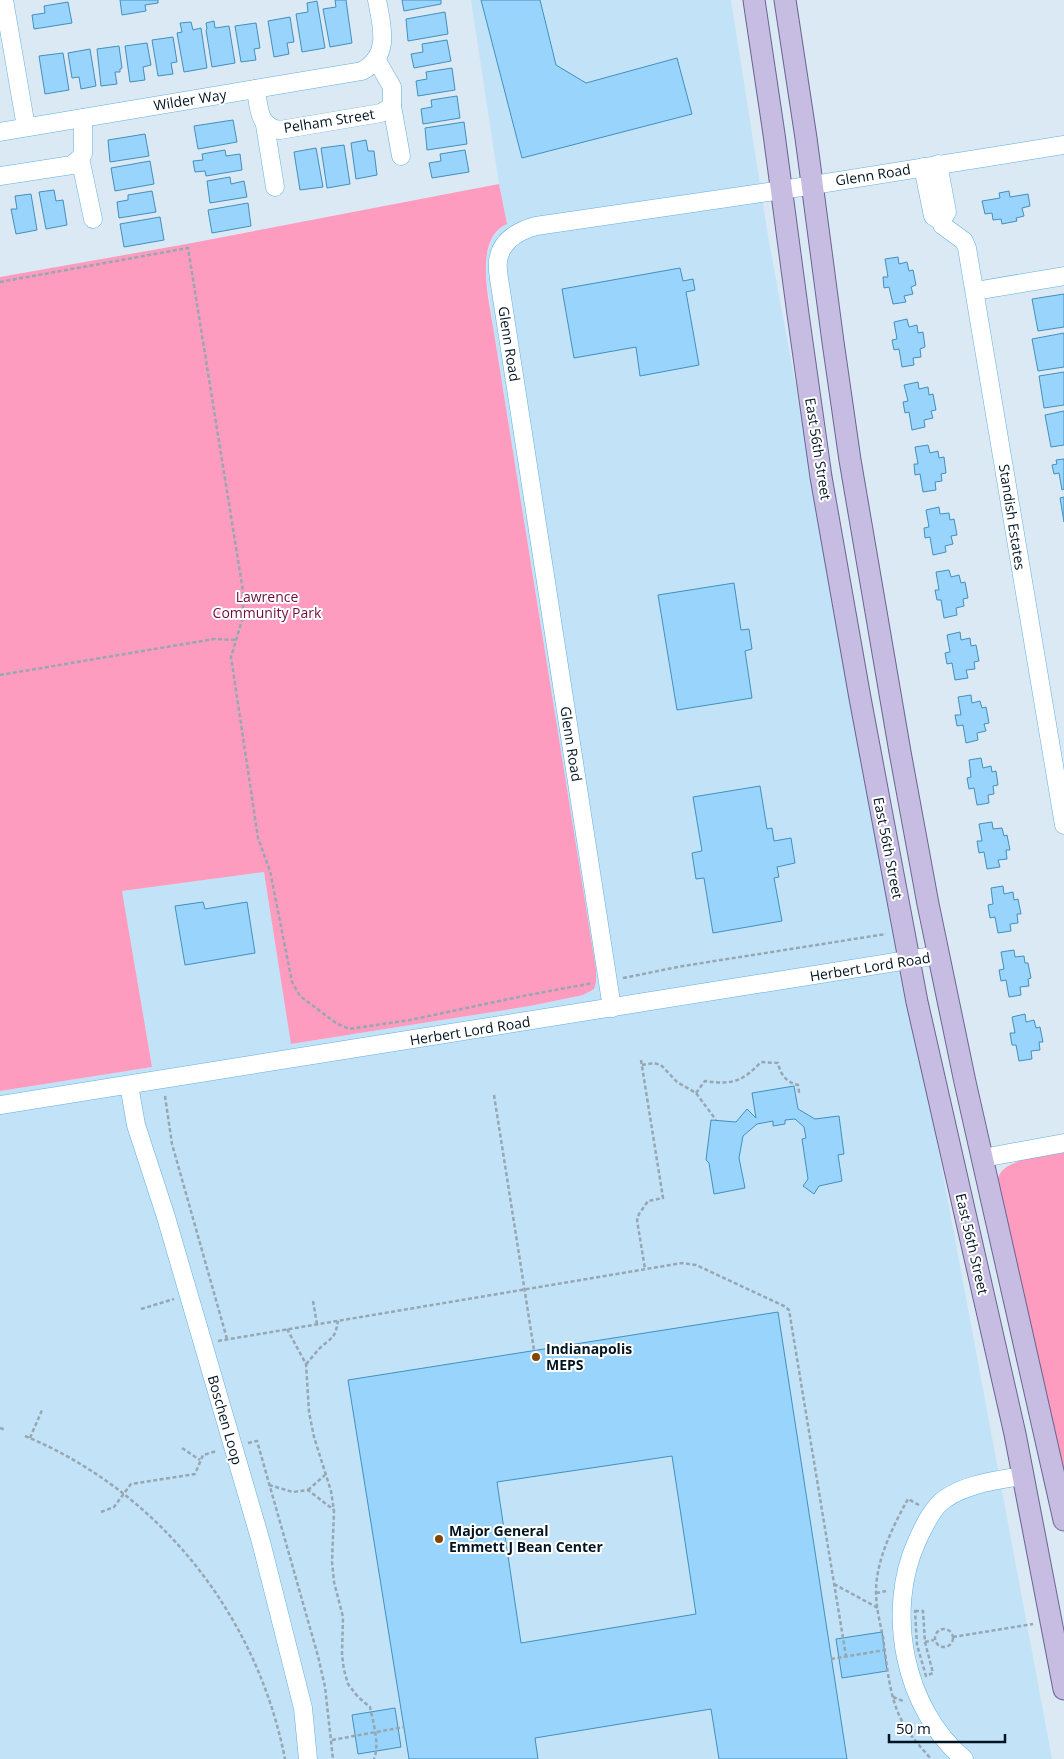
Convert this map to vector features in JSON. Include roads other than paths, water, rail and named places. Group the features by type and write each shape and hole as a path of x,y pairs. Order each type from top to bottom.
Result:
{"main road":[{"name":"East 56th Street","path":"754,0 821,478 860,698 935,1086 998,1357 1064,1689"},
{"path":"785,0 833,342 867,561 900,752 939,955 1064,1520"}],"street":[{"path":"4,0 26,127"},
{"path":"376,60 381,51 383,38 378,0"},
{"name":"Wilder Way","path":"0,132 358,72 367,68 376,60"},
{"name":"Pelham Street","path":"376,60 392,87 392,106 401,156"},
{"name":"Pelham Street","path":"256,89 259,110 265,125 275,187"},
{"name":"Pelham Street","path":"265,125 271,129 280,130 381,114 392,106"},
{"path":"0,176 72,165 83,154 83,118"},
{"name":"Glenn Road","path":"612,1008 500,285 498,261 502,250 507,241 522,230 591,217 782,190 1064,145"},
{"path":"80,158 93,219"},
{"name":"Standish Estates","path":"930,166 947,212 941,221 942,225 964,241 967,248 1064,825"},
{"path":"974,291 1064,276"},
{"name":"Herbert Lord Road","path":"0,1105 939,955"},
{"name":"Boschen Loop","path":"129,1085 136,1125 166,1218 261,1542 303,1708 308,1759"},
{"path":"983,1158 1064,1143"},
{"path":"964,1759 949,1744 934,1724 917,1692 908,1667 901,1624 904,1578 913,1549 925,1524 938,1504 954,1493 970,1487 1023,1476"}],"place":[{"name":"Indianapolis MEPS","path":"536,1357"},
{"name":"Major General Emmett J Bean Center","path":"439,1539"}],"park label":[{"name":"Lawrence Community Park","path":"267,606"}]}
